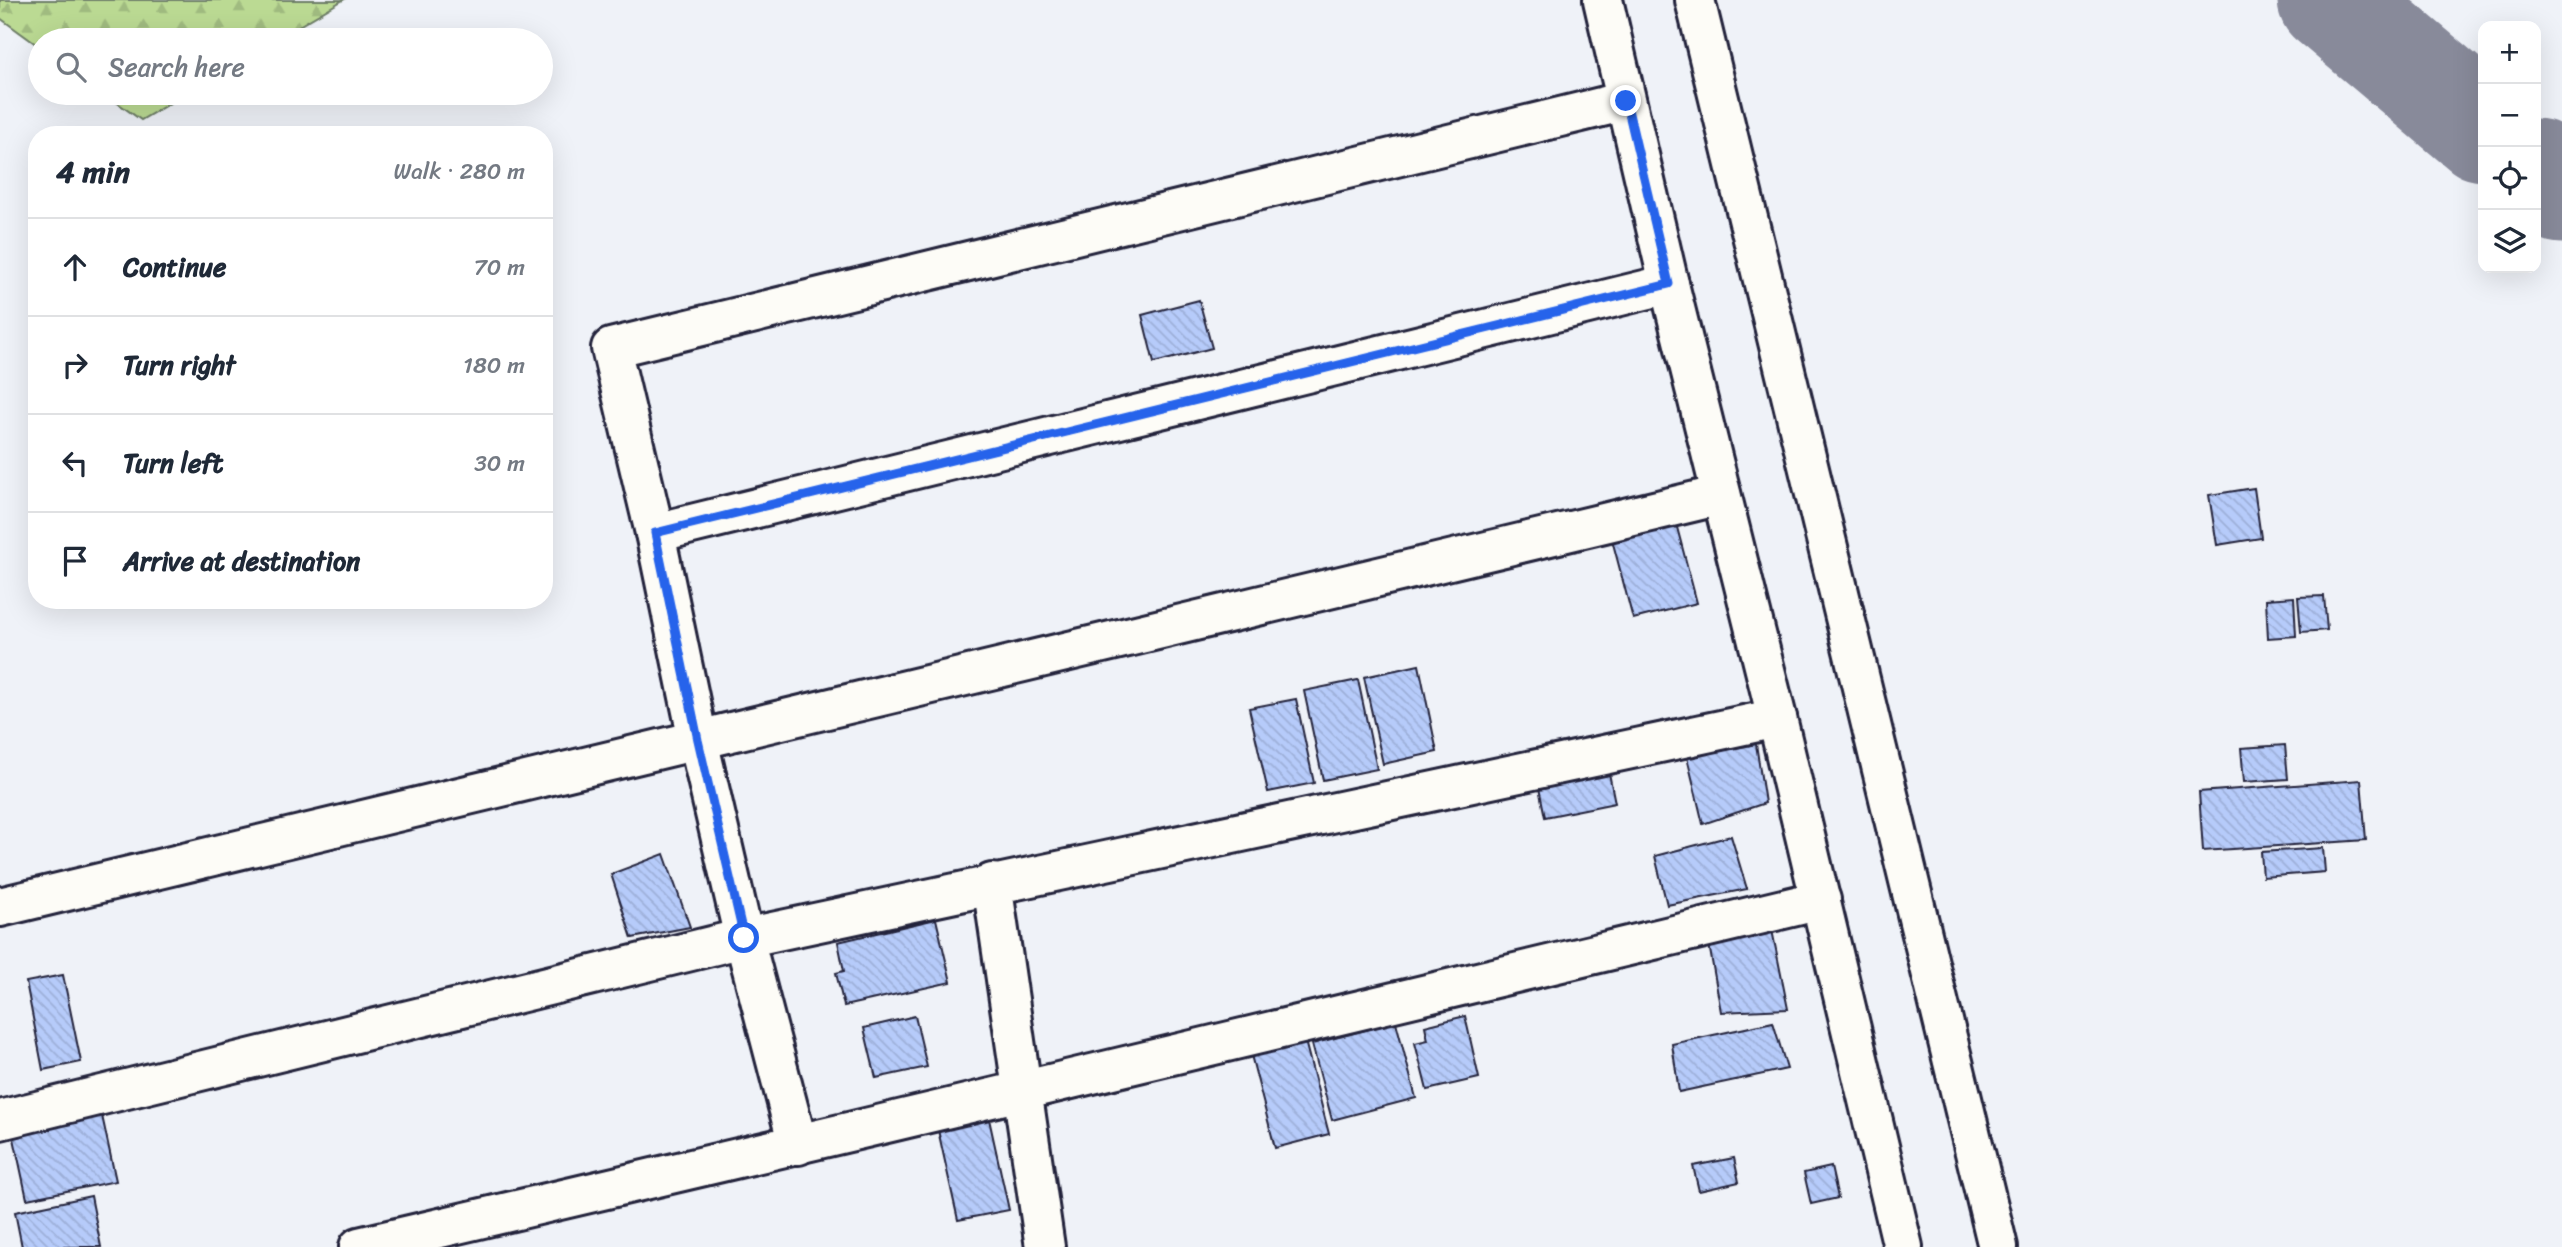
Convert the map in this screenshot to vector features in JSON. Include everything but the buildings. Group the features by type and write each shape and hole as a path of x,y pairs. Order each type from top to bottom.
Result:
{"street":[{"path":"1602,0 1903,1247"},
{"path":"1695,0 1998,1247"},
{"path":"798,1145 744,938 698,740 655,533 611,348 1626,101"},
{"path":"655,533 1669,284"},
{"path":"0,907 1721,495"},
{"path":"0,1120 744,938 992,883 1777,718"},
{"path":"992,883 1045,1247"},
{"path":"359,1247 798,1145 1821,900"}],"green space":[{"path":"0,0 343,0 295,28 28,28 28,38 0,18"},
{"path":"120,105 167,105 141,120"}],"taxiway":[{"path":"2330,0 2478,125"},
{"path":"2541,175 2562,191"}],"route":[{"path":"744,938 698,740 655,533 1669,284 1626,101"}]}
